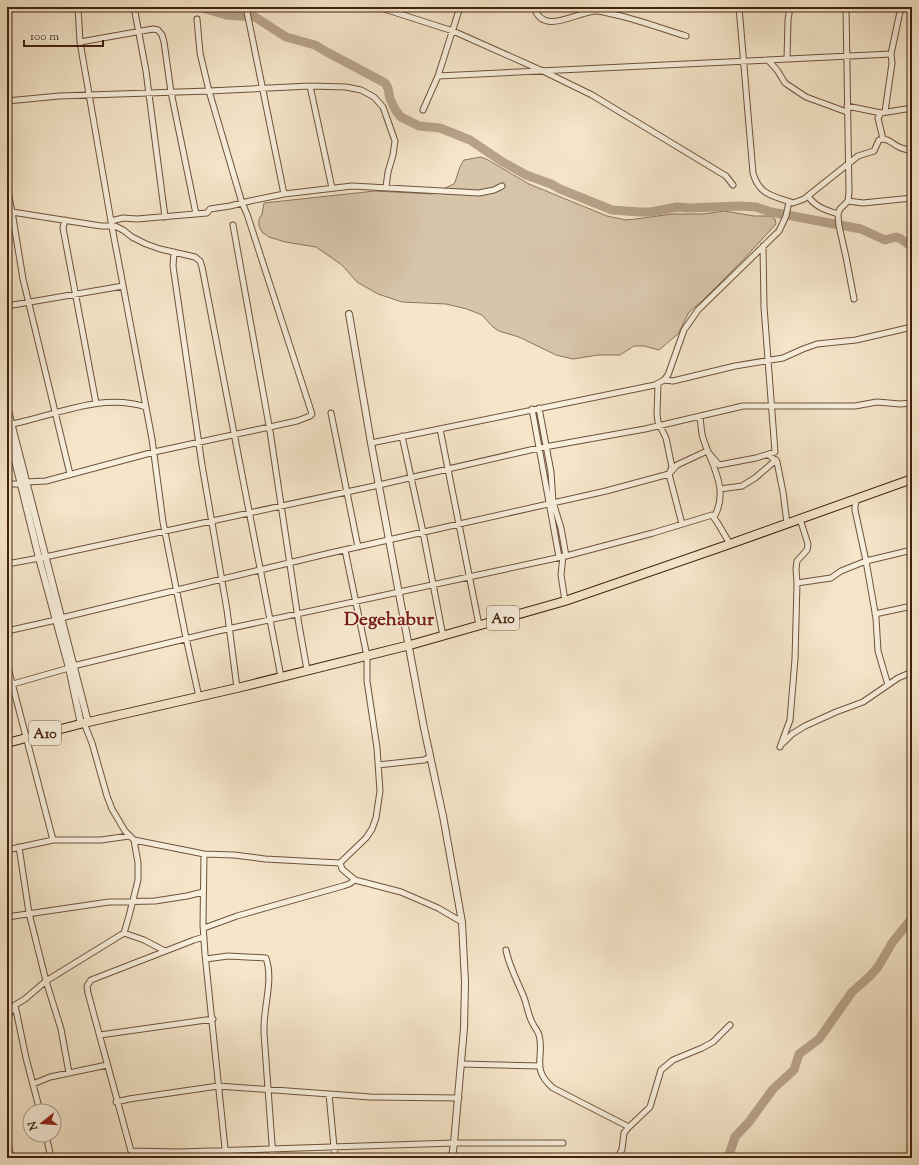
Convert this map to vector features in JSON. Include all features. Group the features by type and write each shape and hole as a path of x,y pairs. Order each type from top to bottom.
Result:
{"highway":[{"name":"A10","path":"7,743 84,723 367,656 565,601 730,544 912,478"}],"street":[{"path":"7,10 21,7"},
{"path":"78,7 80,42 154,452 165,531 199,697"},
{"path":"134,7 149,93 165,217"},
{"path":"246,7 284,194"},
{"path":"378,7 453,31 545,72 592,95 726,176 733,185"},
{"path":"423,110 438,76 460,7"},
{"path":"534,7 535,12 542,20 561,20 596,11 621,16 686,36"},
{"path":"739,7 753,173 756,184 763,192 793,203 804,199 858,156 874,151 879,140 882,139"},
{"path":"787,59 788,20 790,7"},
{"path":"846,7 849,182 848,201 840,209 838,214 838,226 846,257 854,300"},
{"path":"882,139 878,118 883,112 892,63 891,54 902,7"},
{"path":"7,484 46,481 154,452 297,421 310,416 312,410 247,214 242,203 209,91 200,53 197,19"},
{"path":"80,42 153,29 158,30 162,35 171,92 196,214"},
{"path":"438,76 891,54"},
{"path":"768,60 785,82 806,97 847,109 883,112 912,108"},
{"path":"7,101 59,96 310,86 346,87 361,90 374,97 383,107 395,141 386,187"},
{"path":"310,86 332,188"},
{"path":"882,139 891,141 898,147 912,151"},
{"path":"112,224 123,218 137,219 207,213 210,209 284,194 352,186 479,193 494,190 502,186"},
{"path":"7,187 10,212 23,280 70,474"},
{"path":"808,196 823,209 838,214"},
{"path":"848,201 863,203 912,198"},
{"path":"371,443 658,384 668,375 684,330 698,310 781,227 786,216 789,202"},
{"path":"10,212 65,220 112,224 142,243 160,249 195,257 200,260 281,677"},
{"path":"65,220 63,228 96,403"},
{"path":"233,225 269,427 297,614 307,670"},
{"path":"707,451 719,464 769,455 775,452 764,307 763,246"},
{"path":"174,252 173,266 199,442 230,628 237,688"},
{"path":"7,306 123,286"},
{"path":"349,314 371,443 462,922 465,982 464,1028 452,1158"},
{"path":"664,380 673,381 735,366 790,356 816,344 856,340 912,327"},
{"path":"658,384 657,414 660,426 666,438 672,467 670,474 682,524"},
{"path":"7,564 379,485 540,448 660,426 743,406 856,406 877,402 912,403"},
{"path":"8,426 96,403 136,404 146,407"},
{"path":"7,407 8,426 24,483 84,723 92,743 107,796 119,821 129,836 134,840 204,854 234,854 265,859 340,863 366,838 372,829 376,818 380,791 377,748 367,681 367,656 345,550"},
{"path":"539,408 551,472 551,502 554,530 563,556"},
{"path":"532,409 551,502 561,528 563,556 561,575 565,601"},
{"path":"331,413 358,547"},
{"path":"700,416 702,433 707,451 718,476 720,489 719,508 714,517"},
{"path":"440,429 479,625"},
{"path":"402,436 423,532 443,636"},
{"path":"7,631 345,550 551,502 606,491 670,474 677,465 707,451"},
{"path":"769,455 776,460 782,484 787,523"},
{"path":"720,489 742,486 755,478 776,460"},
{"path":"544,473 551,472"},
{"path":"857,498 854,506 866,561 875,614 878,651 888,685"},
{"path":"13,684 71,667 230,628 563,556 712,515 730,544"},
{"path":"800,519 808,544 808,550 797,562 795,659 790,720 780,747 786,739 805,726 863,702 888,685 912,672"},
{"path":"554,530 561,528"},
{"path":"797,582 831,578 840,571 866,561 912,550"},
{"path":"875,614 912,606"},
{"path":"7,664 53,840"},
{"path":"378,765 424,760 430,757"},
{"path":"7,850 53,840 101,840 129,836"},
{"path":"7,1018 16,1005 46,981 124,933 138,880 138,862 134,840"},
{"path":"19,847 29,913 46,981 61,1029 69,1073"},
{"path":"204,854 204,938 226,1158"},
{"path":"340,863 342,869 355,880 401,892 438,908 462,922"},
{"path":"204,928 237,916 343,886 355,880"},
{"path":"7,917 109,902 155,901 203,892"},
{"path":"124,933 144,940 165,951"},
{"path":"204,938 194,940 91,980 87,986 130,1152 334,1148 454,1143 563,1143"},
{"path":"506,950 509,962 522,992 533,1024 539,1033 540,1066 542,1075 547,1083 553,1088 629,1127"},
{"path":"206,959 228,956 266,958 268,966 268,996 264,1015 264,1033 273,1158"},
{"path":"16,1005 26,1058 38,1103"},
{"path":"100,1035 213,1019"},
{"path":"618,1158 622,1148 624,1134 650,1106 661,1070 673,1060 702,1048 712,1042 730,1025"},
{"path":"461,1064 540,1066"},
{"path":"33,1084 50,1077 107,1065"},
{"path":"116,1102 218,1086 370,1097 458,1098"},
{"path":"329,1094 335,1158"},
{"path":"7,1140 11,1158"},
{"path":"43,1158 51,1158 48,1143"}],"shaded area":[{"path":"481,157 529,184 607,216 626,220 672,214 704,214 724,211 754,216 771,216 775,219 776,224 743,260 689,312 678,334 659,350 644,346 634,346 620,355 598,355 573,359 556,355 519,337 499,331 482,315 467,309 446,304 402,302 378,294 357,282 342,265 316,247 285,242 269,237 262,232 259,226 259,219 262,214 264,203 375,191 432,194 454,184 460,166 464,160"}],"waterway":[{"path":"199,7 226,15 255,17 286,37 315,45 385,83 388,88 390,99 401,117 419,126 440,128 470,140 501,161 526,175 612,210 651,212 677,207 756,207 771,212 861,229 885,240 896,237 912,246"},
{"path":"728,1158 735,1137 749,1122 773,1089 794,1070 799,1054 819,1039 852,992 878,967 892,943 912,918"}],"district":[{"name":"Degehabur","path":"389,618"}]}
